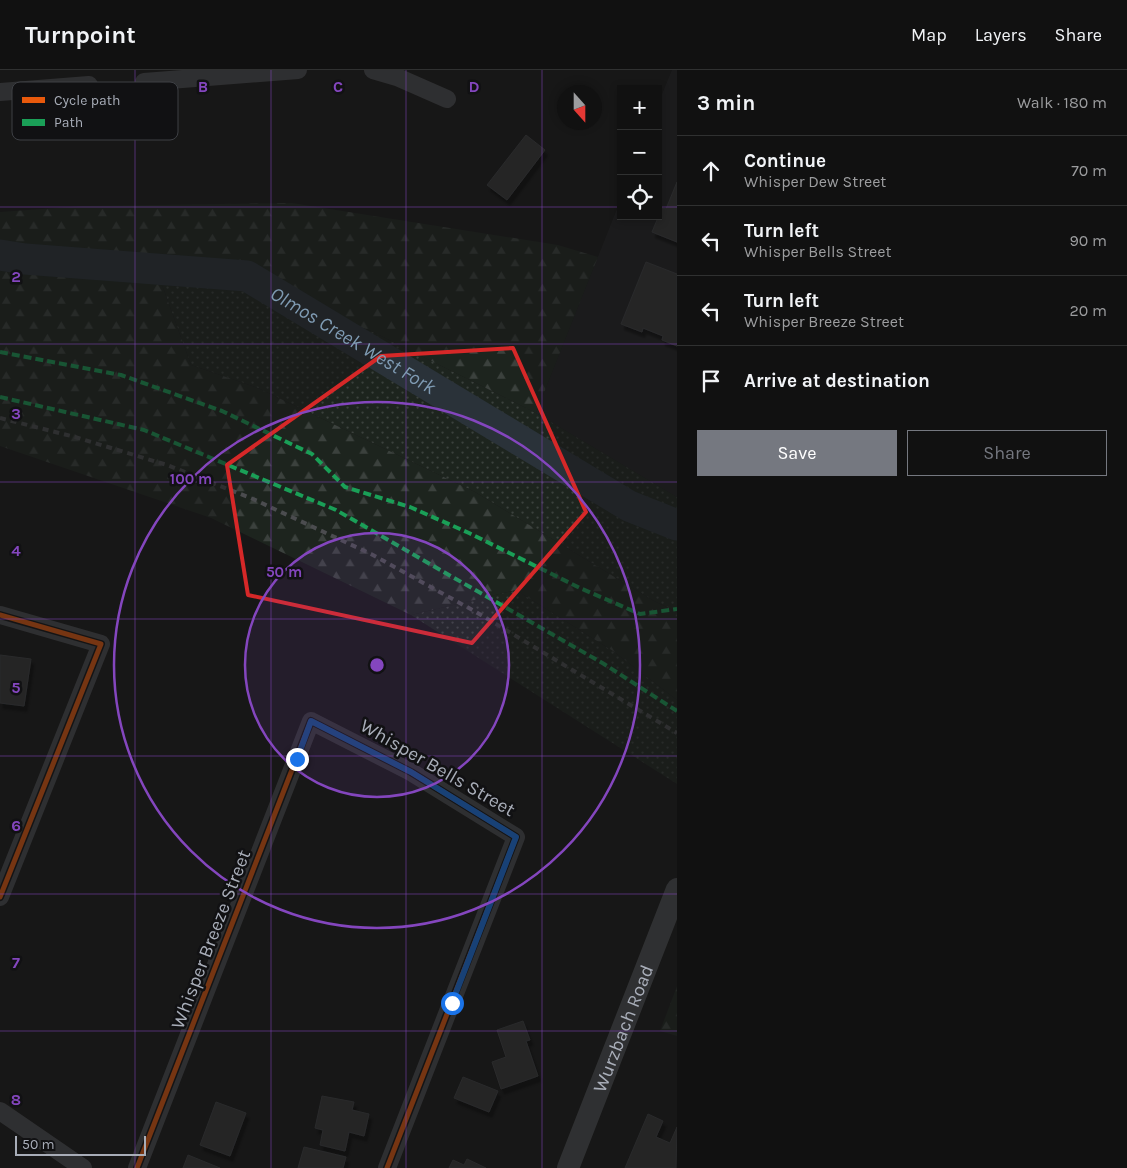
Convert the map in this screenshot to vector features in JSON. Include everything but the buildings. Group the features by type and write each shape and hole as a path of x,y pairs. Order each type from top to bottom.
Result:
{"main road":[{"name":"Wurzbach Road","path":"568,1168 677,889"}],"street":[{"path":"144,82 298,70"},
{"path":"373,70 397,77 447,99"},
{"path":"0,615 101,644 0,897"},
{"name":"Whisper Bells Street","path":"311,721 411,772 516,837 387,1168"},
{"name":"Whisper Breeze Street","path":"137,1168 311,721"},
{"path":"0,1111 83,1168"}],"highlighted area":[{"path":"513,348 586,512 472,643 248,595 227,465 381,356"}],"shaded area":[{"path":"672,70 677,70 677,497 536,413 617,209 617,220 662,220 662,94"}],"green space":[{"path":"292,203 558,245 598,257 536,413 369,330 259,294 197,277 161,282 191,365 258,388 475,492 654,601 677,612 677,700 613,651 516,590 411,615 211,518 0,446 0,212 83,206"},
{"path":"197,277 259,294 369,330 536,413 677,497 677,612 654,601 475,492 258,388 191,365 161,282"},
{"path":"516,590 613,651 677,700 677,784 411,615"},
{"path":"677,986 677,1036 660,1031"}],"waterway":[{"name":"Olmos Creek West Fork","path":"0,255 25,259 247,276 629,506 677,525"}],"railway":[{"path":"0,418 75,437 167,465 253,499 371,554 476,612 677,733"}],"marked path":[{"path":"0,352 121,375 222,411 312,454 345,487 410,507 469,533 580,588 640,614 677,609"},
{"path":"0,397 144,430 336,510 604,664 677,711"}],"cycle path":[{"path":"0,615 101,644 0,897"},
{"path":"137,1168 311,721 411,772 516,837 387,1168"}],"route":[{"path":"297,759 311,721 411,772 516,837 452,1003"}]}
